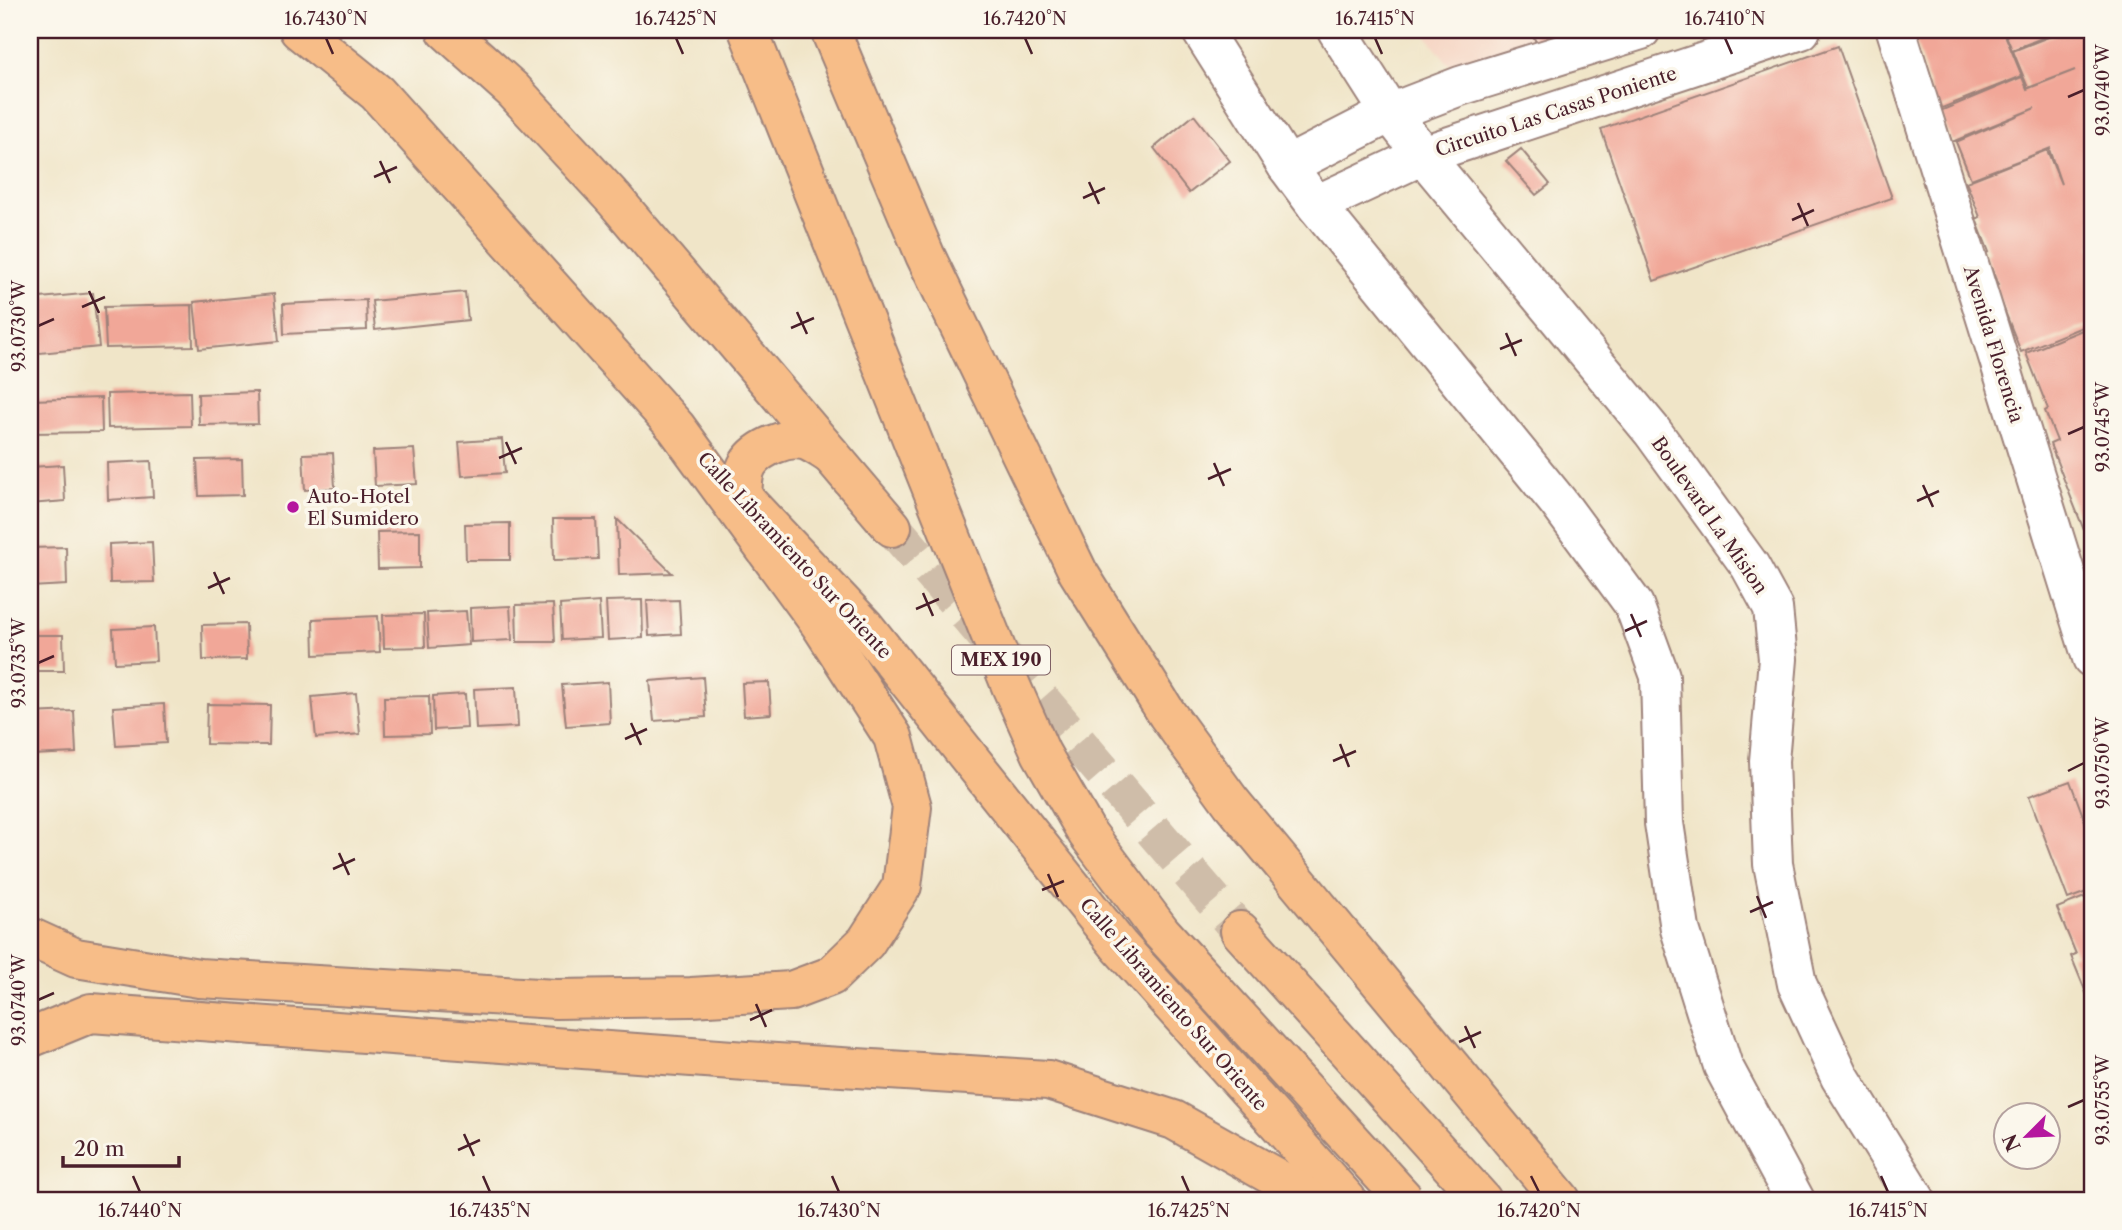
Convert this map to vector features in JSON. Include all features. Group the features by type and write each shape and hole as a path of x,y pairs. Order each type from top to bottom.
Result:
{"main road":[{"name":"Calle Libramiento Sur Oriente","path":"299,30 377,93 676,427 865,627 1120,947 1347,1200"},
{"path":"446,30 513,90 614,199 892,527"},
{"name":"MEX 190","path":"748,30 1011,686 1041,753 1087,833 1161,932 1405,1200"},
{"path":"830,30 925,255 1066,548 1152,691 1231,802 1561,1200"},
{"path":"30,937 76,958 199,978 556,999 691,997 790,991 831,976 866,942 902,887 912,807 894,737 820,624 676,427"},
{"path":"742,497 748,463 767,447 781,442 806,441 831,455"},
{"path":"1240,931 1482,1200"},
{"path":"30,1038 91,1013 746,1061 1048,1080 1174,1121 1296,1189 1309,1200"}],"street":[{"path":"1201,30 1287,166 1316,205 1558,502 1634,605 1660,676 1664,823 1680,929 1723,1066 1795,1200"},
{"name":"Boulevard La Mision","path":"1337,30 1390,113 1652,431 1750,566 1773,608 1778,659 1769,761 1773,864 1797,984 1840,1077 1916,1200"},
{"path":"1287,166 1390,113 1460,86 1641,30"},
{"name":"Circuito Las Casas Poniente","path":"1316,205 1423,155 1801,30"},
{"name":"Avenida Florencia","path":"1896,30 2092,658"}],"shaded area":[{"path":"1422,30 1579,30 1454,71"}],"building":[{"path":"1531,30 1580,30 1537,45"},
{"path":"1912,30 2003,30 2022,76 1937,110"},
{"path":"2004,30 2062,30 2012,50"},
{"path":"2066,30 2092,30 2092,246 2087,248 2092,247 2092,323 2021,352 1995,286 1998,285 1985,253 1989,252 1976,219 1980,217 1966,182 2047,150 2061,184 2049,149 2051,148 1971,179 1956,142 2035,108 1952,142 1940,111 2022,77 2027,89 2075,70 2028,88 2013,51"},
{"path":"1838,46 1892,198 1654,281 1601,129"},
{"path":"1194,115 1230,161 1189,193 1154,148"},
{"path":"1521,149 1550,184 1536,195 1506,161"},
{"path":"465,292 468,320 375,330 372,301"},
{"path":"93,293 99,347 30,354 30,299"},
{"path":"274,294 279,341 199,349 194,302"},
{"path":"366,300 367,330 284,334 283,304"},
{"path":"192,305 193,346 106,348 104,307"},
{"path":"2092,326 2092,558 2087,544 2089,543 2050,444 2057,441 2045,411 2048,409 2026,353"},
{"path":"190,392 191,426 108,428 107,394"},
{"path":"257,392 258,424 199,425 198,394"},
{"path":"101,398 102,432 30,433 30,400"},
{"path":"502,439 505,473 462,476 459,442"},
{"path":"414,449 417,484 375,486 373,451"},
{"path":"333,453 335,488 305,490 303,454"},
{"path":"242,459 243,495 199,496 197,460"},
{"path":"151,461 153,497 108,500 107,463"},
{"path":"63,465 65,501 30,504 30,467"},
{"path":"553,519 596,519 598,559 554,560"},
{"path":"617,519 672,573 619,575"},
{"path":"510,523 510,560 466,560 465,524"},
{"path":"420,531 420,568 378,569 377,532"},
{"path":"152,542 154,582 110,583 109,544"},
{"path":"66,547 67,585 30,587 30,548"},
{"path":"642,600 643,638 608,640 606,601"},
{"path":"679,600 681,634 649,636 647,601"},
{"path":"599,602 601,638 562,640 560,605"},
{"path":"553,604 555,642 517,642 516,605"},
{"path":"510,606 512,640 471,642 470,608"},
{"path":"466,611 469,645 429,648 427,613"},
{"path":"424,614 425,647 384,648 383,615"},
{"path":"378,616 380,652 314,655 313,619"},
{"path":"246,624 247,659 203,660 202,625"},
{"path":"154,627 156,661 115,663 113,629"},
{"path":"30,635 63,635 64,671 30,671"},
{"path":"703,677 706,717 654,721 650,681"},
{"path":"608,682 610,723 566,726 562,685"},
{"path":"769,682 771,714 744,716 742,683"},
{"path":"516,687 518,727 476,729 474,689"},
{"path":"356,693 360,734 316,738 312,697"},
{"path":"465,694 467,728 434,730 433,696"},
{"path":"429,696 430,734 385,735 384,697"},
{"path":"164,704 166,743 116,746 113,707"},
{"path":"207,704 270,705 269,745 206,744"},
{"path":"74,711 76,753 30,755 30,713"},
{"path":"2070,781 2092,840 2092,890 2068,899 2029,796"},
{"path":"2092,894 2092,1007 2071,956 2076,954 2057,908"}],"tunnel":[{"path":"892,527 1240,931"}],"place":[{"name":"Auto-Hotel El Sumidero","path":"293,507"}]}
